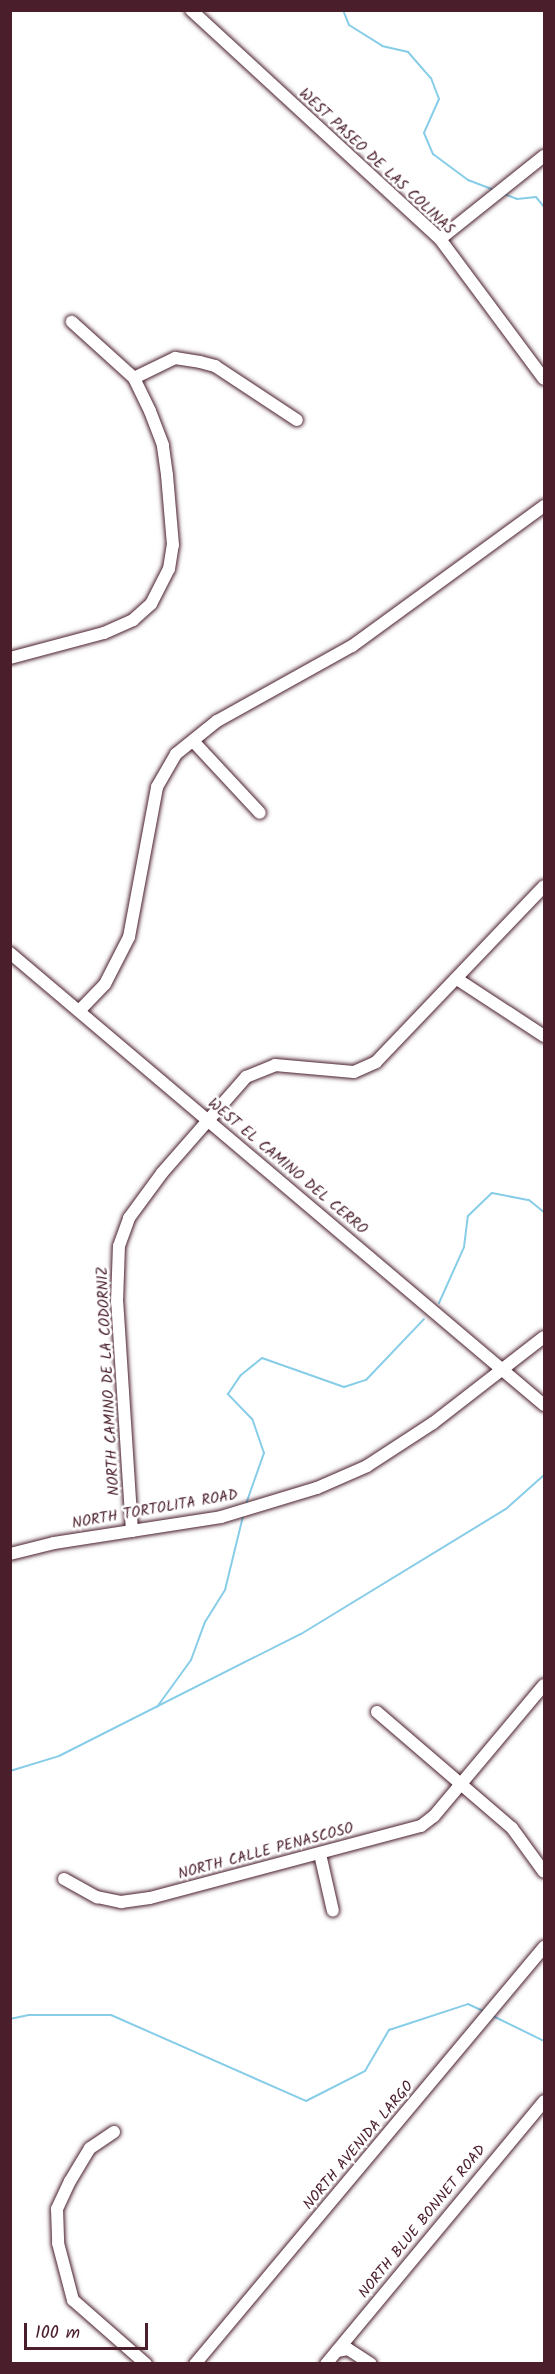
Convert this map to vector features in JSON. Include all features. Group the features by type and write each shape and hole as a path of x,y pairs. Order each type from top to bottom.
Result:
{"street":[{"name":"WEST PASEO DE LAS COLINAS","path":"191,10 440,239 544,379"},
{"path":"440,239 544,156"},
{"path":"10,658 116,629 151,604 160,588 173,545 164,445 134,378 72,322"},
{"path":"134,378 175,358 200,362 214,366 297,420"},
{"path":"79,1011 118,964 129,937 157,787 177,754 217,721 352,646 544,506"},
{"path":"193,741 260,813"},
{"name":"NORTH CAMINO DE LA CODORNIZ","path":"132,1530 117,1302 119,1246 138,1205 229,1093 262,1067 300,1065 354,1072 376,1062 544,886"},
{"name":"WEST EL CAMINO DEL CERRO","path":"10,952 544,1405"},
{"path":"457,979 544,1036"},
{"name":"NORTH TORTOLITA ROAD","path":"10,1554 132,1530 221,1517 317,1488 367,1466 504,1371 544,1337"},
{"path":"461,1783 544,1684"},
{"path":"377,1712 512,1828 544,1872"},
{"name":"NORTH CALLE PENASCOSO","path":"64,1879 97,1897 121,1902 320,1854 421,1826 461,1783"},
{"path":"320,1854 333,1911"},
{"name":"NORTH AVENIDA LARGO","path":"195,2364 544,1947"},
{"name":"NORTH BLUE BONNET ROAD","path":"326,2364 544,2101"},
{"path":"114,2132 90,2148 70,2181 57,2209 58,2243 73,2300 146,2364"},
{"path":"337,2351 348,2349 371,2364"}],"waterway":[{"path":"343,10 349,25 382,46 408,52 431,78 439,99 424,133 433,154 468,180 494,190"},
{"path":"504,194 517,199 536,197 544,207"},
{"path":"439,1303 464,1247 468,1216 492,1193 529,1200 544,1212"},
{"path":"246,1504 264,1453 252,1419 228,1394 241,1375 262,1358 344,1387 366,1380 424,1319"},
{"path":"10,1771 59,1756 301,1634 506,1509 544,1475"},
{"path":"157,1707 191,1660 205,1622 225,1590 243,1516"},
{"path":"10,2019 29,2015 111,2015 306,2101 365,2071 389,2030 468,2004 485,2012"},
{"path":"493,2016 544,2041"}]}
